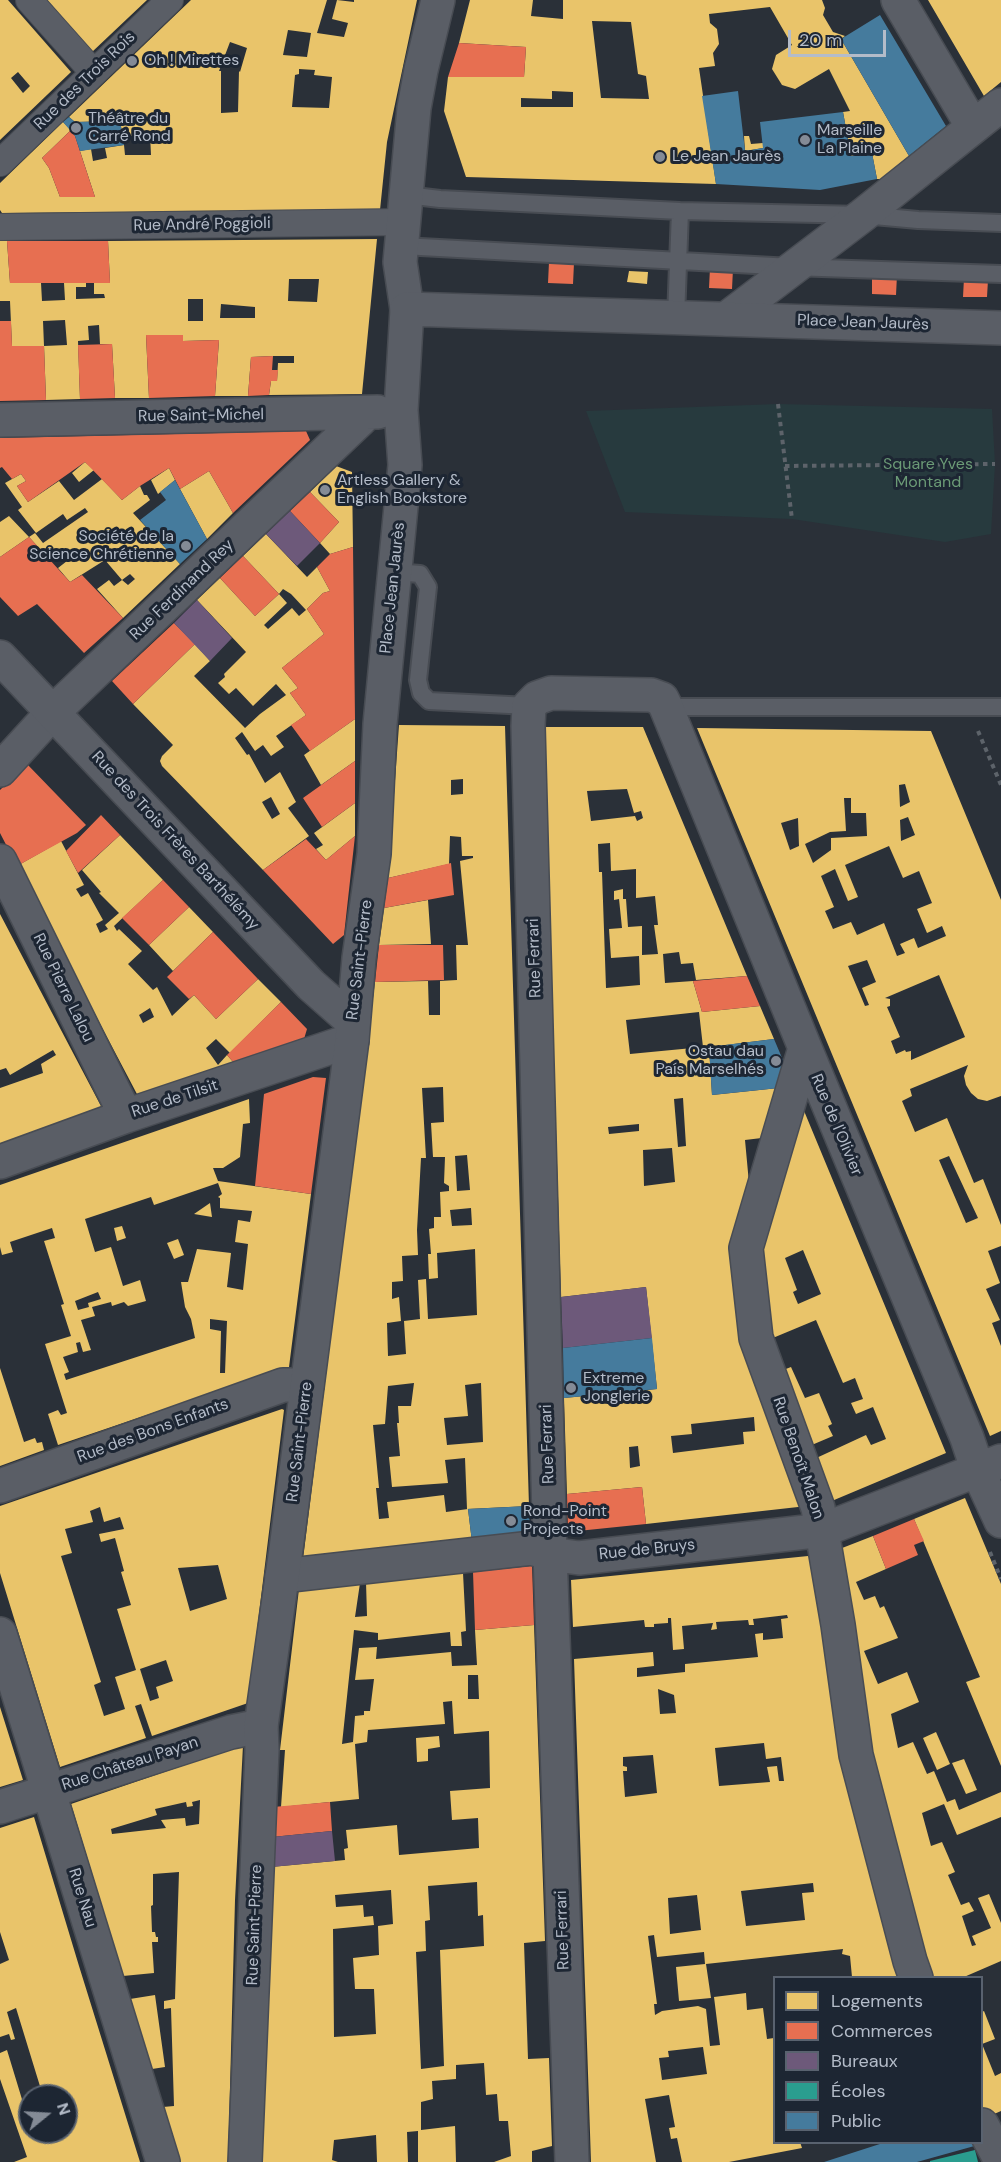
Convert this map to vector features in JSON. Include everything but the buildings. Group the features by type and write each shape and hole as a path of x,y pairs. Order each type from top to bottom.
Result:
{"street":[{"path":"29,0 94,73"},
{"name":"Rue des Trois Rois","path":"0,163 170,0"},
{"name":"Place Jean Jaurès","path":"380,724 405,465 401,410 407,309 400,270 404,216 414,108 438,0"},
{"path":"898,0 973,127"},
{"path":"726,319 863,215 1001,105"},
{"name":"Rue André Poggioli","path":"0,227 404,216"},
{"name":"Place Jean Jaurès","path":"407,309 1001,328"},
{"name":"Rue Saint-Michel","path":"0,420 367,413 401,410"},
{"name":"Rue Ferdinand Rey","path":"0,770 53,712 367,413"},
{"name":"Rue des Trois Frères Barthélémy","path":"0,657 311,984 352,1031"},
{"path":"529,716 537,698 551,693 651,695 662,699 670,717"},
{"name":"Rue Ferrari","path":"529,716 550,1554 572,2162"},
{"name":"Rue de l'Olivier","path":"670,717 967,1438 989,1466 995,1535"},
{"name":"Rue Saint-Pierre","path":"245,2162 262,1750 261,1726 374,854 380,724"},
{"name":"Rue Pierre Lalou","path":"0,861 126,1116"},
{"name":"Rue de Tilsit","path":"0,1162 352,1031"},
{"name":"Rue Benoît Malon","path":"805,1048 746,1248 756,1338 814,1498 823,1530 856,1755 916,1976"},
{"name":"Rue des Bons Enfants","path":"0,1486 283,1384 307,1385"},
{"name":"Rue de Bruys","path":"282,1576 532,1548 550,1554 579,1558 823,1530 989,1466"},
{"name":"Rue Nau","path":"0,1634 163,2162"},
{"name":"Rue Château Payan","path":"0,1807 231,1732 261,1726"},
{"path":"983,2129 1001,2161"}],"lane":[{"path":"404,216 440,199 680,211 863,215 918,220 1001,223"},
{"path":"676,318 680,211"},
{"path":"404,216 678,261 1001,274"},
{"path":"394,572 420,574 428,587 418,680 421,693 429,701 529,716"},
{"path":"670,717 1001,707"}],"path":[{"path":"778,404 792,519"},
{"path":"785,466 995,464"},
{"path":"971,707 1001,785"},
{"path":"995,1535 1001,1579"}],"green space":[{"name":"Square Yves Montand","path":"778,404 992,409 995,464 991,534 945,542 792,519 625,512 586,411"}],"place":[{"name":"Oh ! Mirettes","path":"132,61"},
{"name":"Théâtre du Carré Rond","path":"76,128"},
{"name":"Marseille La Plaine","path":"805,140"},
{"name":"Le Jean Jaurès","path":"660,157"},
{"name":"Artless Gallery & English Bookstore","path":"325,490"},
{"name":"Société de la Science Chrétienne","path":"186,546"},
{"name":"Ostau dau País Marselhés","path":"776,1061"},
{"name":"Extreme Jonglerie","path":"571,1388"},
{"name":"Rond-Point Projects","path":"511,1521"}]}
